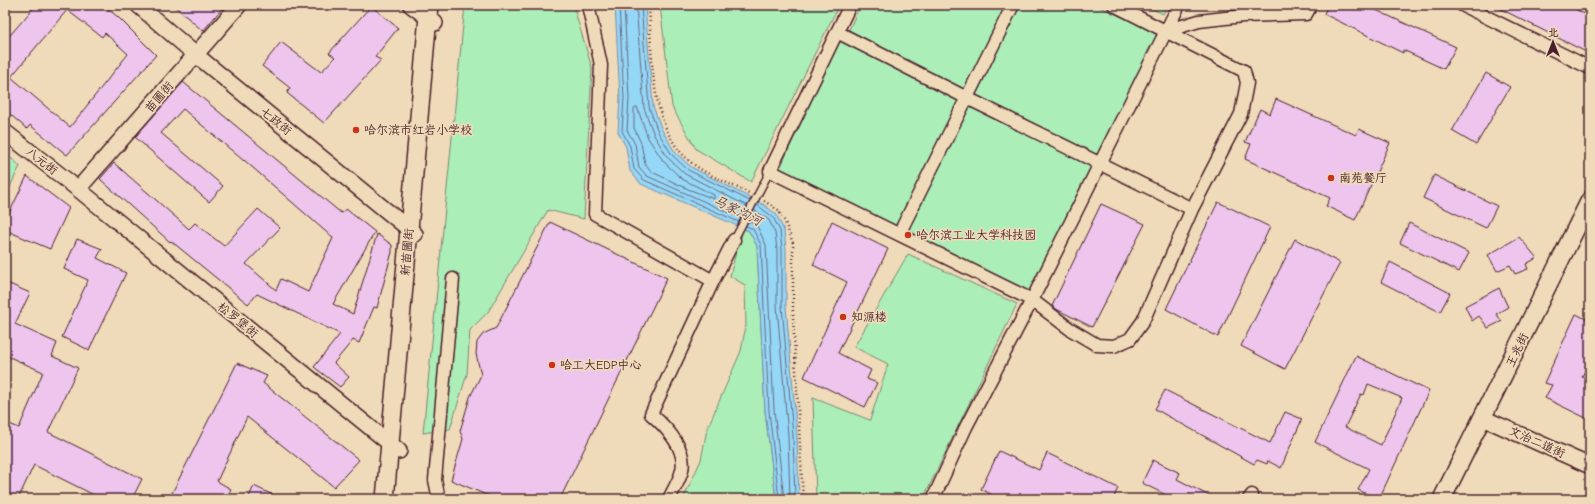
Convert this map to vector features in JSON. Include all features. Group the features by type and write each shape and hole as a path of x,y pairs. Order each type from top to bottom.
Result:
{"main road":[{"name":"新苗圃街","path":"394,499 394,447 432,13"},
{"name":"王兆街","path":"1442,499 1590,200"},
{"name":"新苗圃街","path":"385,499 394,447"}],"street":[{"name":"七政街","path":"138,5 196,55 412,232"},
{"name":"苗圃街","path":"78,189 239,5"},
{"path":"411,5 432,13"},
{"path":"588,5 601,65 594,214 713,281"},
{"path":"850,5 770,171 1032,300 1070,329 1098,345 1114,346 1130,339 1143,321 1192,209 1241,114 1247,83 1244,70 1114,5"},
{"path":"899,234 1013,5"},
{"path":"933,499 966,427 1032,300 1179,5"},
{"path":"1166,31 1199,21 1243,16 1306,14 1311,5"},
{"path":"1462,5 1590,68"},
{"path":"837,32 1192,209"},
{"name":"八元街","path":"5,132 78,189"},
{"name":"松罗堡街","path":"78,189 394,447"},
{"path":"669,499 682,470 683,457 677,444 663,425 651,414 713,281 734,240"},
{"path":"439,499 436,480 453,279"},
{"name":"文治二道街","path":"1483,418 1590,466"}],"lane":[{"path":"734,240 770,171"}],"green space":[{"path":"465,5 573,5 592,68 584,219 548,210 488,312 470,330 467,374 450,429 423,433"},
{"path":"660,5 839,5 751,182 696,149 672,107"},
{"path":"860,5 1008,5 965,92 849,30"},
{"path":"1020,5 1095,5 1161,34 1096,157 975,97"},
{"path":"1144,5 1167,5 1163,14"},
{"path":"840,39 961,100 897,226 780,168"},
{"path":"969,105 1091,167 1029,292 907,230"},
{"path":"5,153 20,166 5,197"},
{"path":"744,229 749,231 757,246 765,411 776,499 683,499 701,460 707,429 741,351 746,325 745,285 730,276 737,248"},
{"path":"908,254 1017,304 923,499 816,499 813,398 870,420 888,364 854,347"}],"water":[{"name":"马家沟河","path":"615,5 645,5 653,106 662,130 675,152 691,167 764,205 776,214 784,230 786,249 786,306 797,435 799,499 776,499 765,411 757,246 749,231 641,184 630,171 626,147 618,132 620,98"}],"building":[{"path":"36,5 103,5 118,17 156,55 67,155 30,125 27,129 5,110 5,41","holes":["67,10 102,37 105,33 128,54 70,127 11,77"]},
{"path":"173,5 225,5 203,31"},
{"path":"1328,5 1365,5 1456,47 1444,69 1403,50 1403,53 1324,14"},
{"path":"1493,5 1568,5 1590,17 1590,54"},
{"path":"371,6 398,28 375,57 381,60 324,123 287,93 290,88 262,66 281,42 321,72 335,57 329,53"},
{"path":"1486,73 1510,87 1476,145 1452,131"},
{"path":"183,82 341,213 346,209 375,232 333,304 353,314 377,234 392,245 392,252 377,308 374,307 359,343 353,340 334,363 349,377 340,387 314,367 340,334 257,294 248,304 171,241 170,242 100,179 114,163 189,229 195,223 224,246 258,209 280,228 246,264 276,290 281,279 308,292 333,238 183,109 161,133 223,186 209,202 135,137"},
{"name":"南苑餐厅","path":"1276,99 1356,135 1359,129 1390,143 1355,220 1326,206 1330,198 1245,159 1251,144 1245,142 1260,109 1270,114"},
{"path":"1434,175 1497,206 1486,228 1423,198"},
{"path":"27,176 69,208 50,249 5,230 5,222"},
{"path":"1218,202 1270,227 1218,337 1166,309"},
{"path":"1101,204 1145,224 1092,327 1052,306"},
{"name":"知源楼","path":"832,221 888,249 838,353 871,370 867,379 877,383 865,407 804,377 847,282 813,265"},
{"name":"哈工大EDP中心","path":"550,222 667,278 560,499 496,499 451,480 463,439 460,431 470,397 481,375 476,354 477,342 483,334 496,328"},
{"path":"1409,223 1469,253 1459,272 1400,243"},
{"path":"1519,237 1537,258 1526,264 1528,269 1515,274 1510,265 1497,271 1488,255"},
{"path":"77,239 102,249 97,258 126,273 89,350 62,337 88,280 64,269"},
{"path":"1295,239 1340,263 1285,369 1241,346"},
{"path":"1390,262 1450,293 1440,312 1381,282"},
{"path":"5,282 30,293 15,324 57,343 52,356 78,368 48,432 142,479 132,499 102,499 34,465 18,499 5,499 5,422 19,428 43,372 5,355"},
{"path":"1499,288 1508,307 1496,314 1502,321 1488,328 1479,316 1472,321 1465,306"},
{"path":"1576,314 1590,321 1590,360 1582,377 1590,380 1590,420 1545,398 1552,385 1544,383"},
{"path":"1356,356 1429,391 1379,499 1358,490 1369,469 1315,442","holes":["1368,384 1402,398 1381,445 1345,427 1361,394 1364,395"]},
{"path":"237,363 267,376 263,383 359,460 334,487 247,417 217,481 231,489 226,499 169,499"},
{"path":"1165,390 1270,443 1285,412 1302,419 1281,468 1268,461 1267,464 1257,460 1254,464 1155,409"},
{"path":"999,451 1039,470 1047,453 1118,488 1113,499 1000,499 981,489"},
{"path":"1153,460 1180,473 1177,479 1215,499 1164,499 1166,495 1142,483"},
{"path":"254,486 281,499 248,499"}],"place":[{"name":"哈尔滨市红岩小学校","path":"356,130"},
{"name":"南苑餐厅","path":"1331,178"},
{"name":"哈尔滨工业大学科技园","path":"908,235"},
{"name":"知源楼","path":"843,317"},
{"name":"哈工大EDP中心","path":"552,365"}]}
